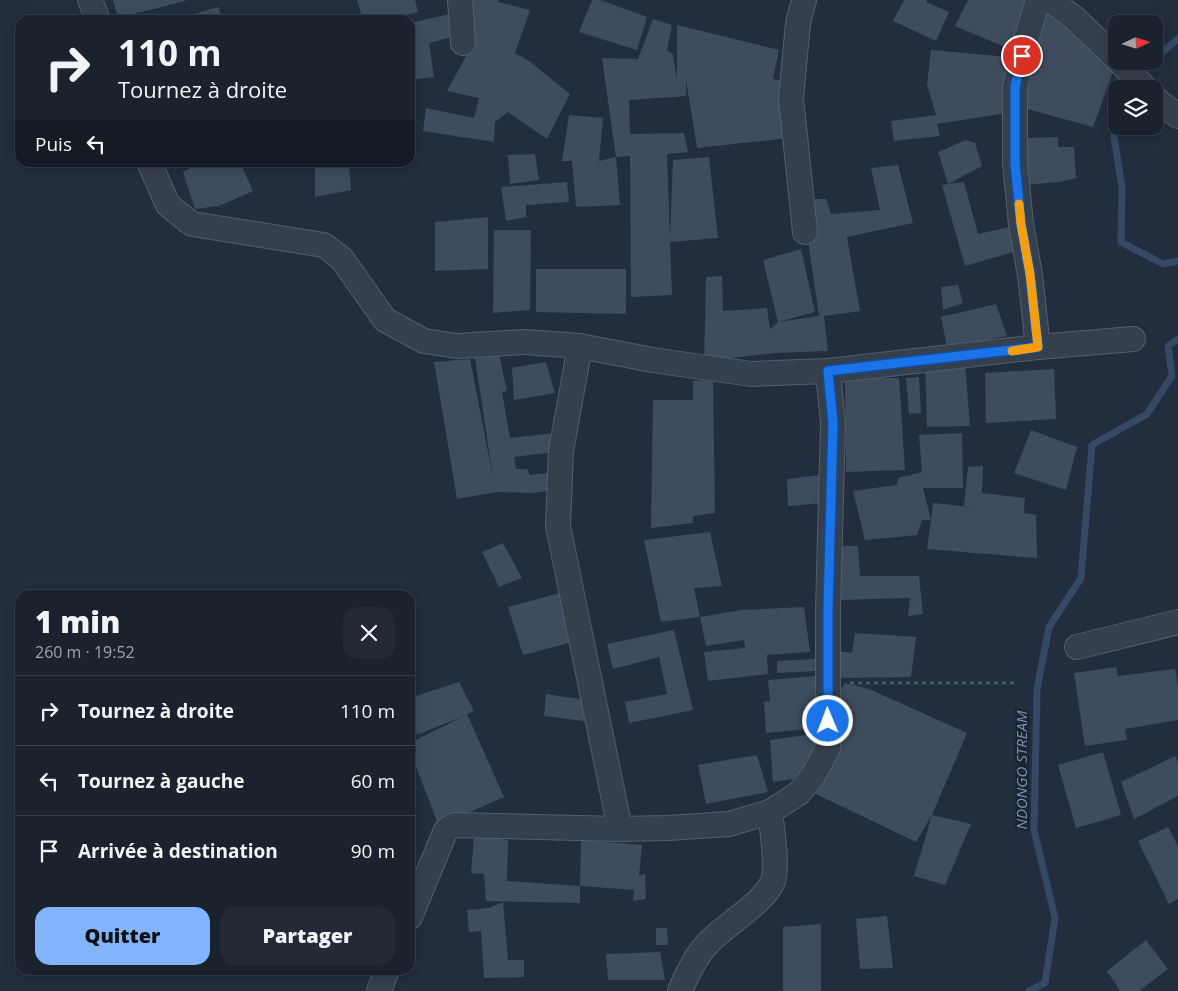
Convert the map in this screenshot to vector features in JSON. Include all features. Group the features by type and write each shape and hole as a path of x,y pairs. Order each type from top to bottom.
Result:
{"street":[{"path":"90,0 96,15"},
{"path":"460,0 463,43"},
{"path":"804,0 798,23 791,98 805,232"},
{"path":"1038,0 1015,87 1015,163 1021,224 1030,274 1038,347"},
{"path":"1050,0 1073,17 1108,50"},
{"path":"1128,70 1138,80"},
{"path":"151,167 168,205 192,224 324,245 342,259 385,320 424,341 457,346 525,342 580,346 652,360 751,374 828,371 1038,347 1133,339"},
{"path":"580,346 562,451 558,526 620,829"},
{"path":"415,905 446,830 454,825 620,829 729,824 770,812 798,793 817,771 828,748 833,423 828,371"},
{"path":"1077,647 1178,622"},
{"path":"680,991 691,967 708,942 766,894 773,880 774,858 770,812"},
{"path":"379,991 386,975"}],"path":[{"path":"828,683 1014,682"}],"building":[{"path":"113,0 185,0 130,15 117,15"},
{"path":"357,0 415,0 418,12 407,15 362,15"},
{"path":"468,0 498,0 498,2 530,10 515,53 529,61 570,94 547,139 508,112 495,122 494,142 423,131 426,108 474,118 479,98 447,91 471,47"},
{"path":"592,0 600,0 647,17 637,50 579,32"},
{"path":"904,0 927,0 926,2 949,12 936,41 893,21"},
{"path":"968,0 1028,0 1012,50 955,26"},
{"path":"218,7 221,15 190,15"},
{"path":"454,13 463,34 429,43 434,77 415,79 415,22"},
{"path":"1046,14 1057,14 1108,63 1108,70 1114,70 1110,80 1108,80 1108,86 1093,127 1020,107"},
{"path":"653,19 672,25 667,51 673,54 677,80 677,25 779,50 773,79 784,81 789,138 697,148 686,80 686,96 629,100 630,134 684,133 688,152 667,154 670,238 673,160 709,157 718,238 670,242 672,295 631,297 630,156 616,157 602,58 638,59"},
{"path":"931,50 1009,57 1009,81 1003,81 1006,113 937,124 940,136 894,141 891,121 936,115 927,85"},
{"path":"569,115 603,118 599,161 616,157 620,205 576,207 572,161 562,161"},
{"path":"1058,137 1058,147 1074,147 1076,178 1059,182 1026,185 1024,138"},
{"path":"966,140 975,143 982,166 948,184 938,152"},
{"path":"535,154 539,180 510,184 508,155"},
{"path":"898,165 913,223 847,237 860,311 824,316 828,351 774,353 723,359 704,367 706,277 722,276 723,311 767,308 770,329 778,322 819,316 809,247 810,199 826,199 831,214 880,210 871,168"},
{"path":"192,167 242,167 253,191 219,206 195,209 183,172"},
{"path":"349,167 351,190 315,197 315,168"},
{"path":"567,182 569,202 526,205 526,217 506,221 501,187"},
{"path":"964,182 978,234 1010,227 1017,251 965,266 942,185"},
{"path":"488,217 488,269 435,271 435,222"},
{"path":"494,230 531,230 530,310 493,313"},
{"path":"801,249 815,312 778,322 763,260"},
{"path":"536,269 626,269 626,314 536,312"},
{"path":"958,285 963,303 943,310 941,287"},
{"path":"996,304 1007,336 947,347 941,317"},
{"path":"499,354 507,391 502,392 510,438 565,432 573,450 514,457 516,469 527,469 530,475 561,472 568,488 533,493 496,492 457,499 434,362 470,359 493,478 475,358"},
{"path":"925,360 965,363 970,426 927,427"},
{"path":"546,362 555,393 514,400 512,368"},
{"path":"1054,369 1056,419 986,423 985,373"},
{"path":"919,377 921,413 909,414 906,378"},
{"path":"845,378 899,378 905,470 846,472"},
{"path":"713,380 715,513 693,516 693,523 651,528 653,400 693,400 693,381"},
{"path":"1031,430 1077,447 1066,490 1014,473"},
{"path":"962,433 963,488 923,488 931,520 922,520 917,535 865,540 853,491 897,485 898,478 922,472 919,435"},
{"path":"983,466 982,493 1025,498 1024,513 1036,515 1037,558 927,549 933,503 973,507 964,506 968,467"},
{"path":"821,475 824,503 788,506 787,479"},
{"path":"710,532 722,586 694,588 700,617 661,622 644,540"},
{"path":"503,543 522,578 499,587 482,552"},
{"path":"839,546 858,546 860,576 919,576 923,614 908,616 910,598 840,600"},
{"path":"575,589 588,638 523,655 508,607"},
{"path":"804,607 810,652 767,655 768,674 708,681 704,652 745,648 744,640 706,646 700,617 741,610"},
{"path":"674,630 693,710 629,723 625,702 667,694 659,657 613,669 607,644"},
{"path":"855,633 916,637 911,677 836,678 836,651 852,653"},
{"path":"816,659 817,671 777,673 777,661"},
{"path":"1116,667 1118,676 1175,669 1178,686 1178,720 1125,729 1127,740 1085,746 1074,673"},
{"path":"816,676 819,728 766,733 764,702 770,701 768,680"},
{"path":"459,682 474,711 467,714 504,797 470,812 437,821 415,764 415,740 464,716 417,735 415,730 415,696"},
{"path":"845,683 869,689 967,733 932,815 916,842 816,794 846,714 828,708"},
{"path":"546,694 607,703 607,724 544,716"},
{"path":"820,733 813,776 773,782 770,740"},
{"path":"1103,752 1121,815 1076,828 1058,765"},
{"path":"757,755 768,792 706,804 698,765"},
{"path":"1175,756 1178,762 1178,796 1134,819 1121,782"},
{"path":"932,815 971,824 945,885 914,876"},
{"path":"1168,827 1178,846 1178,899 1169,904 1138,841"},
{"path":"474,836 508,840 507,881 580,886 580,903 486,901 484,874 471,873"},
{"path":"581,840 642,845 639,876 645,874 646,899 633,901 634,890 580,886"},
{"path":"503,902 508,960 524,960 524,977 484,978 481,931 469,932 467,910 489,908"},
{"path":"887,916 893,968 860,969 856,919"},
{"path":"821,924 821,991 783,991 783,927"},
{"path":"656,928 667,928 668,945 656,945"},
{"path":"1146,940 1168,969 1139,991 1120,991 1107,971"},
{"path":"660,952 665,980 608,980 606,954"}],"waterway":[{"path":"1163,52 1178,39"},
{"path":"1133,80 1142,70"},
{"path":"1114,135 1122,187 1121,242 1163,264 1178,261"},
{"name":"NDONGO STREAM","path":"1029,991 1045,983 1055,918 1034,830 1037,689 1049,627 1081,578 1092,445 1147,414 1172,376 1168,346 1178,339"}],"slow traffic":[{"path":"1012,351 1038,347 1030,274 1019,204"}],"route":[{"path":"828,721 828,610 833,423 828,371 975,356 1038,347 1030,274 1021,224 1015,163 1015,87 1022,56"}]}
